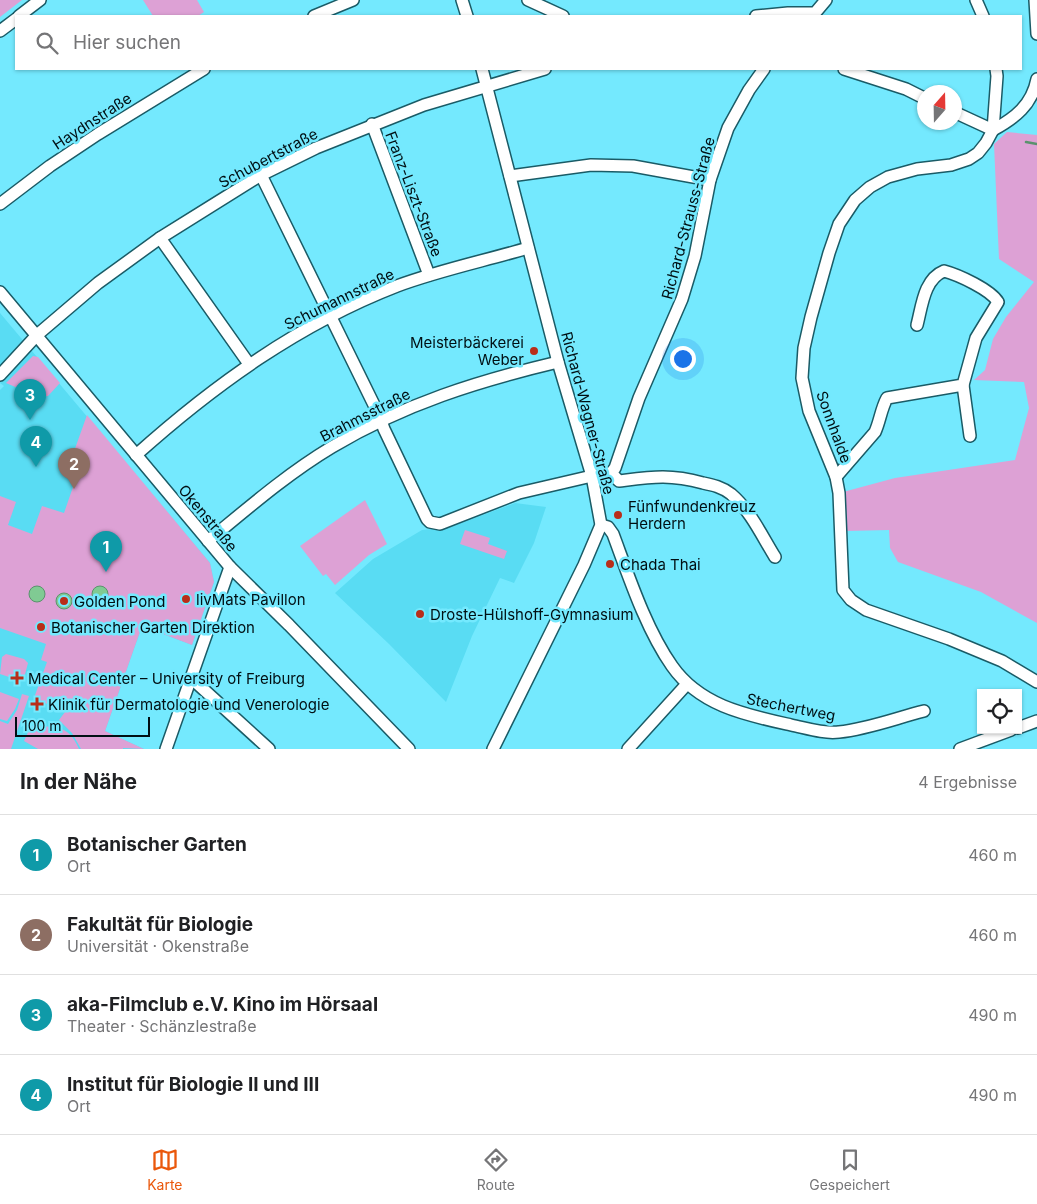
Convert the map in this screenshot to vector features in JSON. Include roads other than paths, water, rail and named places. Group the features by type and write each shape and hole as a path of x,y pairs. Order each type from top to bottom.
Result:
{"street":[{"path":"20,15 40,0"},
{"path":"315,15 326,5 353,0"},
{"path":"462,0 467,15"},
{"path":"528,0 561,15"},
{"path":"767,15 788,13 815,14 826,0"},
{"path":"976,0 983,15"},
{"path":"1035,0 1037,34"},
{"path":"0,31 15,20"},
{"name":"Haydnstraße","path":"0,204 74,150 202,70"},
{"name":"Richard-Wagner-Straße","path":"482,70 488,85 558,362 592,476 601,525"},
{"name":"Schubertstraße","path":"0,375 37,336 98,284 160,238 261,175 316,148 424,104 541,70"},
{"name":"Richard-Strauss-Straße","path":"612,472 639,398 682,299 695,256 710,180 728,128 749,90 763,70"},
{"path":"847,70 906,89 917,94"},
{"name":"Sonnhalde","path":"996,70 993,130 986,143 978,152 969,159 951,164 917,169 888,177 870,187 855,200 839,224 811,317 804,348 802,378 809,411 836,477 839,493 843,590 851,600 866,610 949,639 1002,661 1037,682"},
{"path":"962,116 993,130 1023,110 1035,89 1037,79"},
{"name":"Franz-Liszt-Straße","path":"372,124 429,275"},
{"path":"510,176 591,166 633,166 710,180"},
{"path":"261,175 427,518 434,524 440,524 519,493 592,476 612,472 619,481 652,476 672,476 719,487 730,494 742,506 755,524 775,557"},
{"path":"160,238 249,364"},
{"name":"Schumannstraße","path":"136,455 208,395 249,364 299,332 388,290 429,275 528,248"},
{"path":"917,325 926,291 932,280 944,271 995,297 998,302 976,338 964,385 970,436"},
{"name":"Okenstraße","path":"0,292 230,568 289,625 409,749"},
{"name":"Brahmsstraße","path":"208,541 297,470 335,445 381,421 469,385 558,362"},
{"path":"836,477 875,432 887,398 964,385"},
{"path":"493,749 601,525"},
{"name":"Stechertweg","path":"601,525 608,527 613,534 655,638 672,666 687,684 712,702 750,716 820,731 838,732 924,711"},
{"path":"166,749 230,568"},
{"path":"191,678 269,749"},
{"path":"628,749 687,684"},
{"path":"1022,727 1037,721"},
{"path":"960,749 1000,734"}],"waterway":[{"path":"1026,142 1037,144"}],"place":[{"name":"Meisterbäckerei Weber","path":"534,351"},
{"name":"aka-Filmclub e.V. Kino im Hörsaal","path":"30,420"},
{"name":"Institut für Biologie II und III","path":"36,467"},
{"name":"Fakultät für Biologie","path":"74,489"},
{"name":"Fünfwundenkreuz Herdern","path":"618,515"},
{"name":"Chada Thai","path":"610,564"},
{"name":"Botanischer Garten","path":"106,572"},
{"name":"livMats Pavillon","path":"186,599"},
{"name":"Golden Pond","path":"64,601"},
{"name":"Droste-Hülshoff-Gymnasium","path":"420,614"},
{"name":"Botanischer Garten Direktion","path":"41,627"},
{"name":"Medical Center – University of Freiburg","path":"17,678"},
{"name":"Klinik für Dermatologie und Venerologie","path":"37,704"}]}
